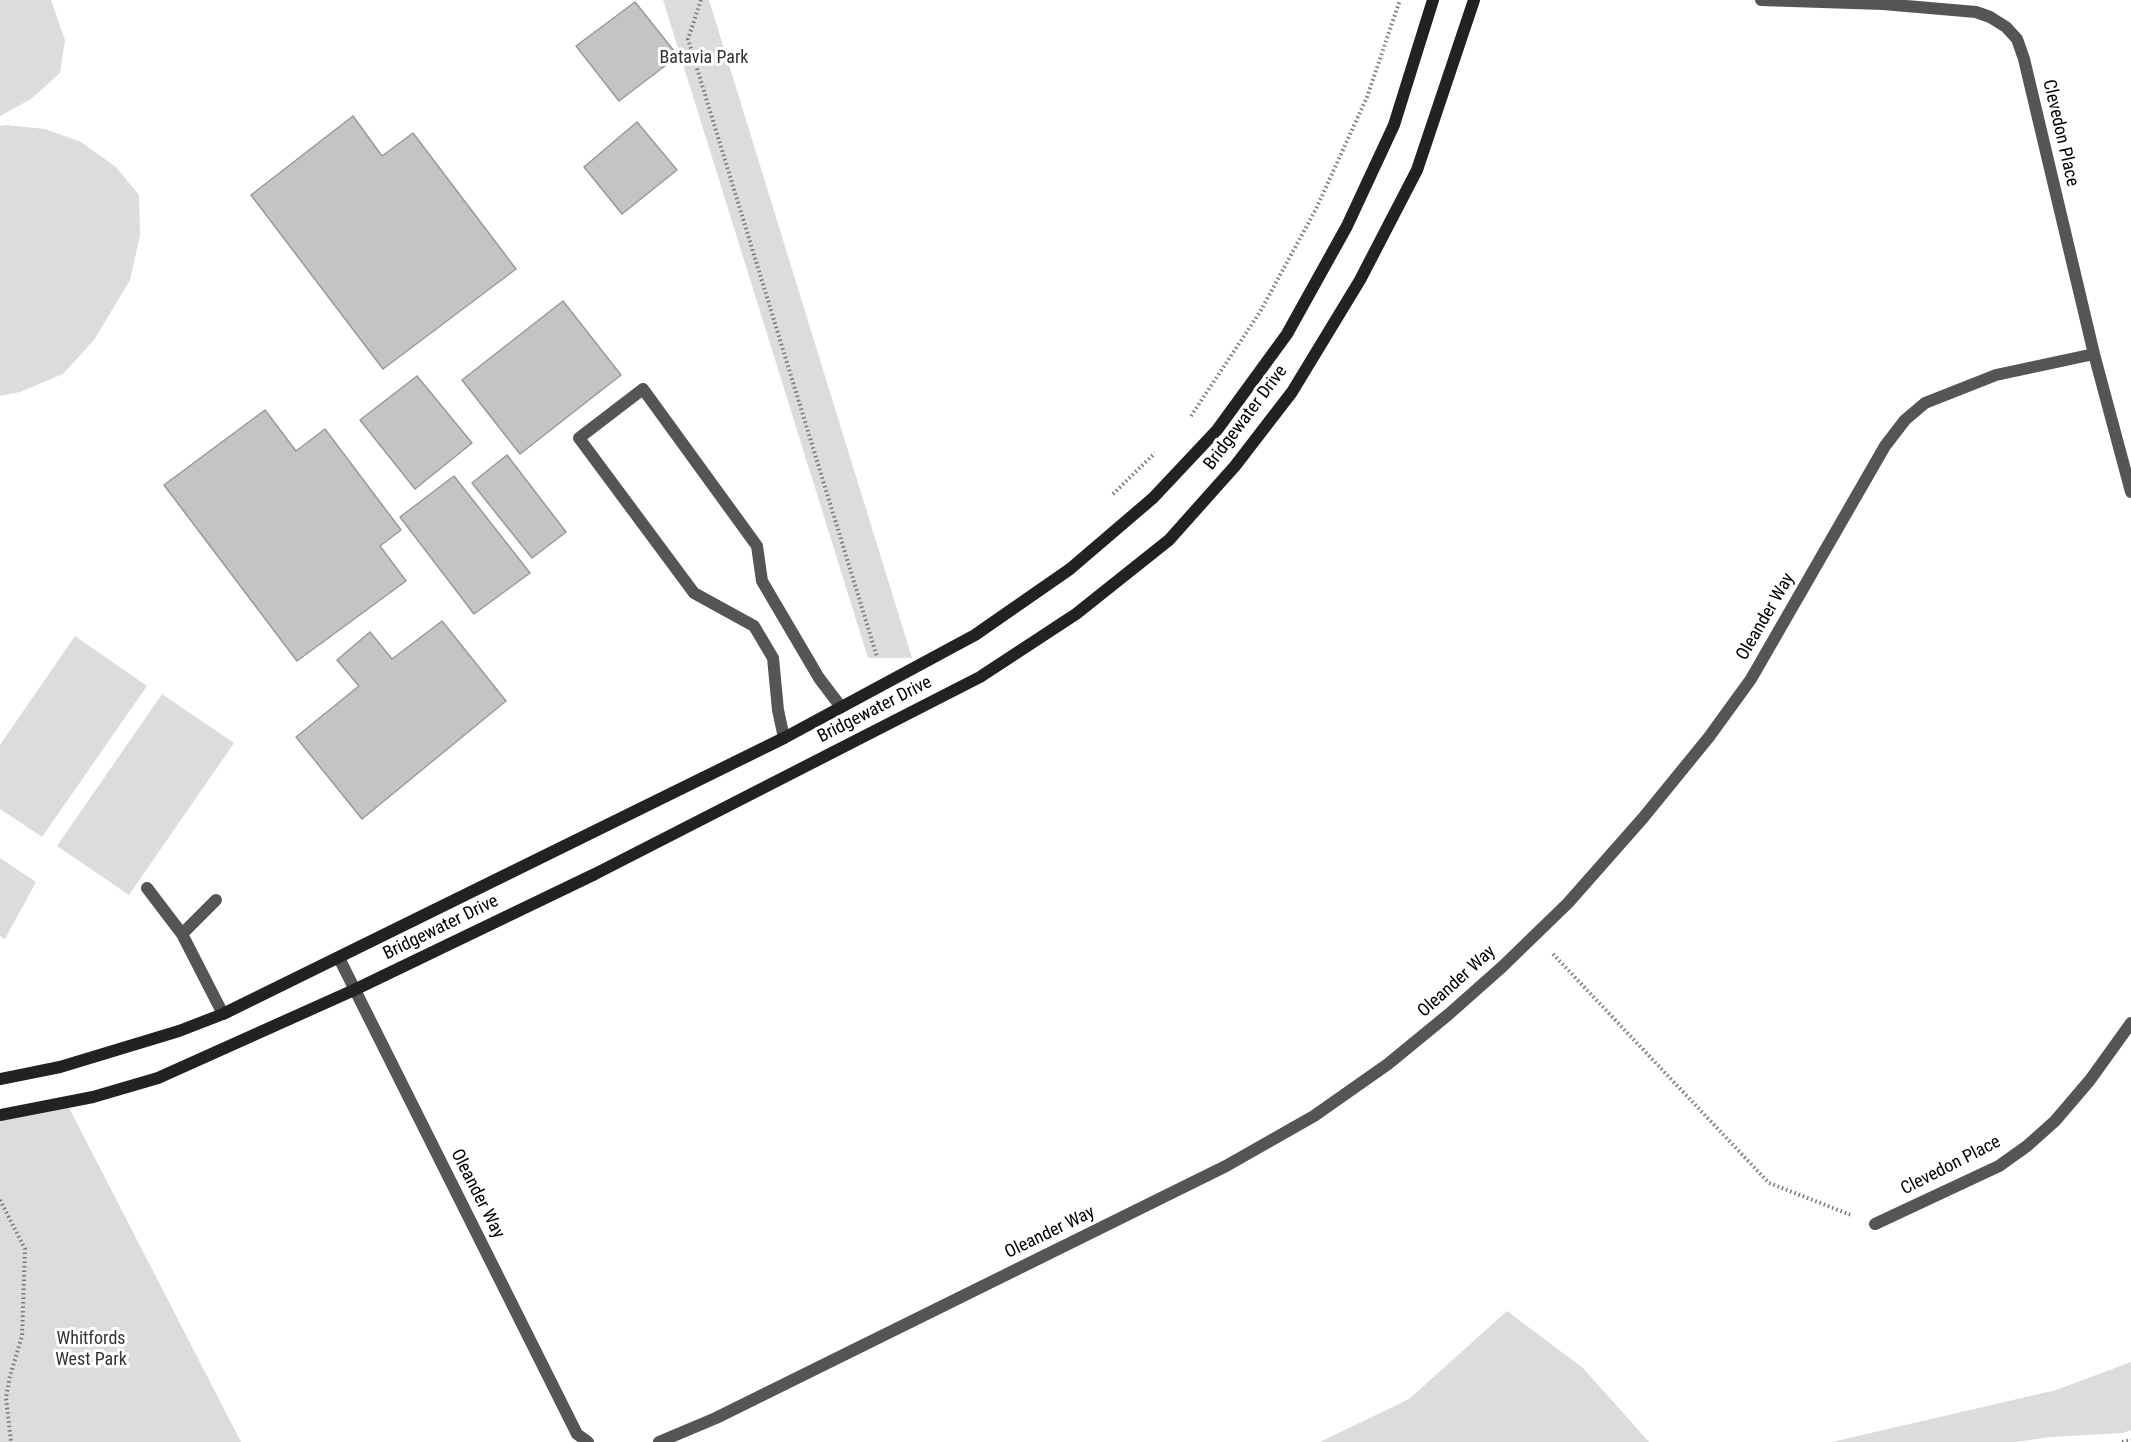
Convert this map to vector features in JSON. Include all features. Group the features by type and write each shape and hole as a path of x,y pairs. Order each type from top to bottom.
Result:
{"street":[{"name":"Bridgewater Drive","path":"0,1078 60,1067 179,1031 223,1014 784,738 975,635 1070,569 1153,498 1216,430 1287,334 1347,226 1394,125 1433,0"},
{"name":"Bridgewater Drive","path":"0,1115 93,1097 158,1078 354,990 595,874 980,677 1076,614 1169,540 1235,466 1292,392 1360,280 1417,170 1474,0"},
{"name":"Clevedon Place","path":"1761,0 1883,4 1976,12 2006,27 2017,39 2024,59 2094,354 2131,492"},
{"name":"Oleander Way","path":"659,1442 716,1418 1226,1167 1314,1116 1389,1064 1449,1014 1568,903 1643,818 1716,728 1751,679 1885,446 1905,420 1925,403 1996,375 2094,354"},
{"path":"784,738 778,710 773,658 754,626 694,593 579,438 643,389 757,546 762,581 819,678 841,707"},
{"path":"147,888 182,934 223,1014"},
{"path":"182,934 216,900"},
{"name":"Oleander Way","path":"339,958 577,1434 588,1442"},
{"name":"Clevedon Place","path":"1875,1224 1999,1166 2027,1146 2055,1121 2083,1088 2131,1023"}],"path":[{"path":"701,0 688,39 886,683"},
{"path":"1535,935 1769,1183 1875,1224"},
{"path":"0,1200 25,1249 21,1336 6,1398 11,1442"},
{"path":"2122,1442 2131,1440"}],"green space":[{"path":"0,0 51,0 65,40 60,73 31,99 0,116"},
{"name":"Batavia Park","path":"663,0 709,0 912,658 868,658"},
{"path":"0,126 45,129 81,142 116,167 139,195 140,235 130,280 94,340 63,374 20,392 0,396"},
{"path":"75,636 147,686 42,837 0,809 0,745"},
{"path":"162,694 234,743 129,895 57,846"},
{"path":"0,858 36,882 5,939 0,936"},
{"name":"Whitfords West Park","path":"66,1102 241,1442 0,1442 0,1114"},
{"path":"1507,1311 1583,1368 1649,1442 1320,1442 1409,1399"},
{"path":"2131,1362 2131,1430 2123,1433 2051,1437 2015,1442 1832,1442 2056,1390"}],"building":[{"path":"635,2 678,56 619,101 576,46"},
{"path":"353,116 382,156 413,133 516,269 383,369 251,195"},
{"path":"637,122 677,170 622,214 584,167"},
{"path":"563,301 621,375 520,454 462,380"},
{"path":"417,376 472,443 415,489 360,420"},
{"path":"265,410 296,451 325,429 401,530 380,546 406,581 297,661 164,485"},
{"path":"507,455 566,532 532,558 472,483"},
{"path":"454,476 530,573 474,614 400,517"},
{"path":"442,621 506,701 362,819 296,737 359,686 337,660 370,632 392,659"}]}
